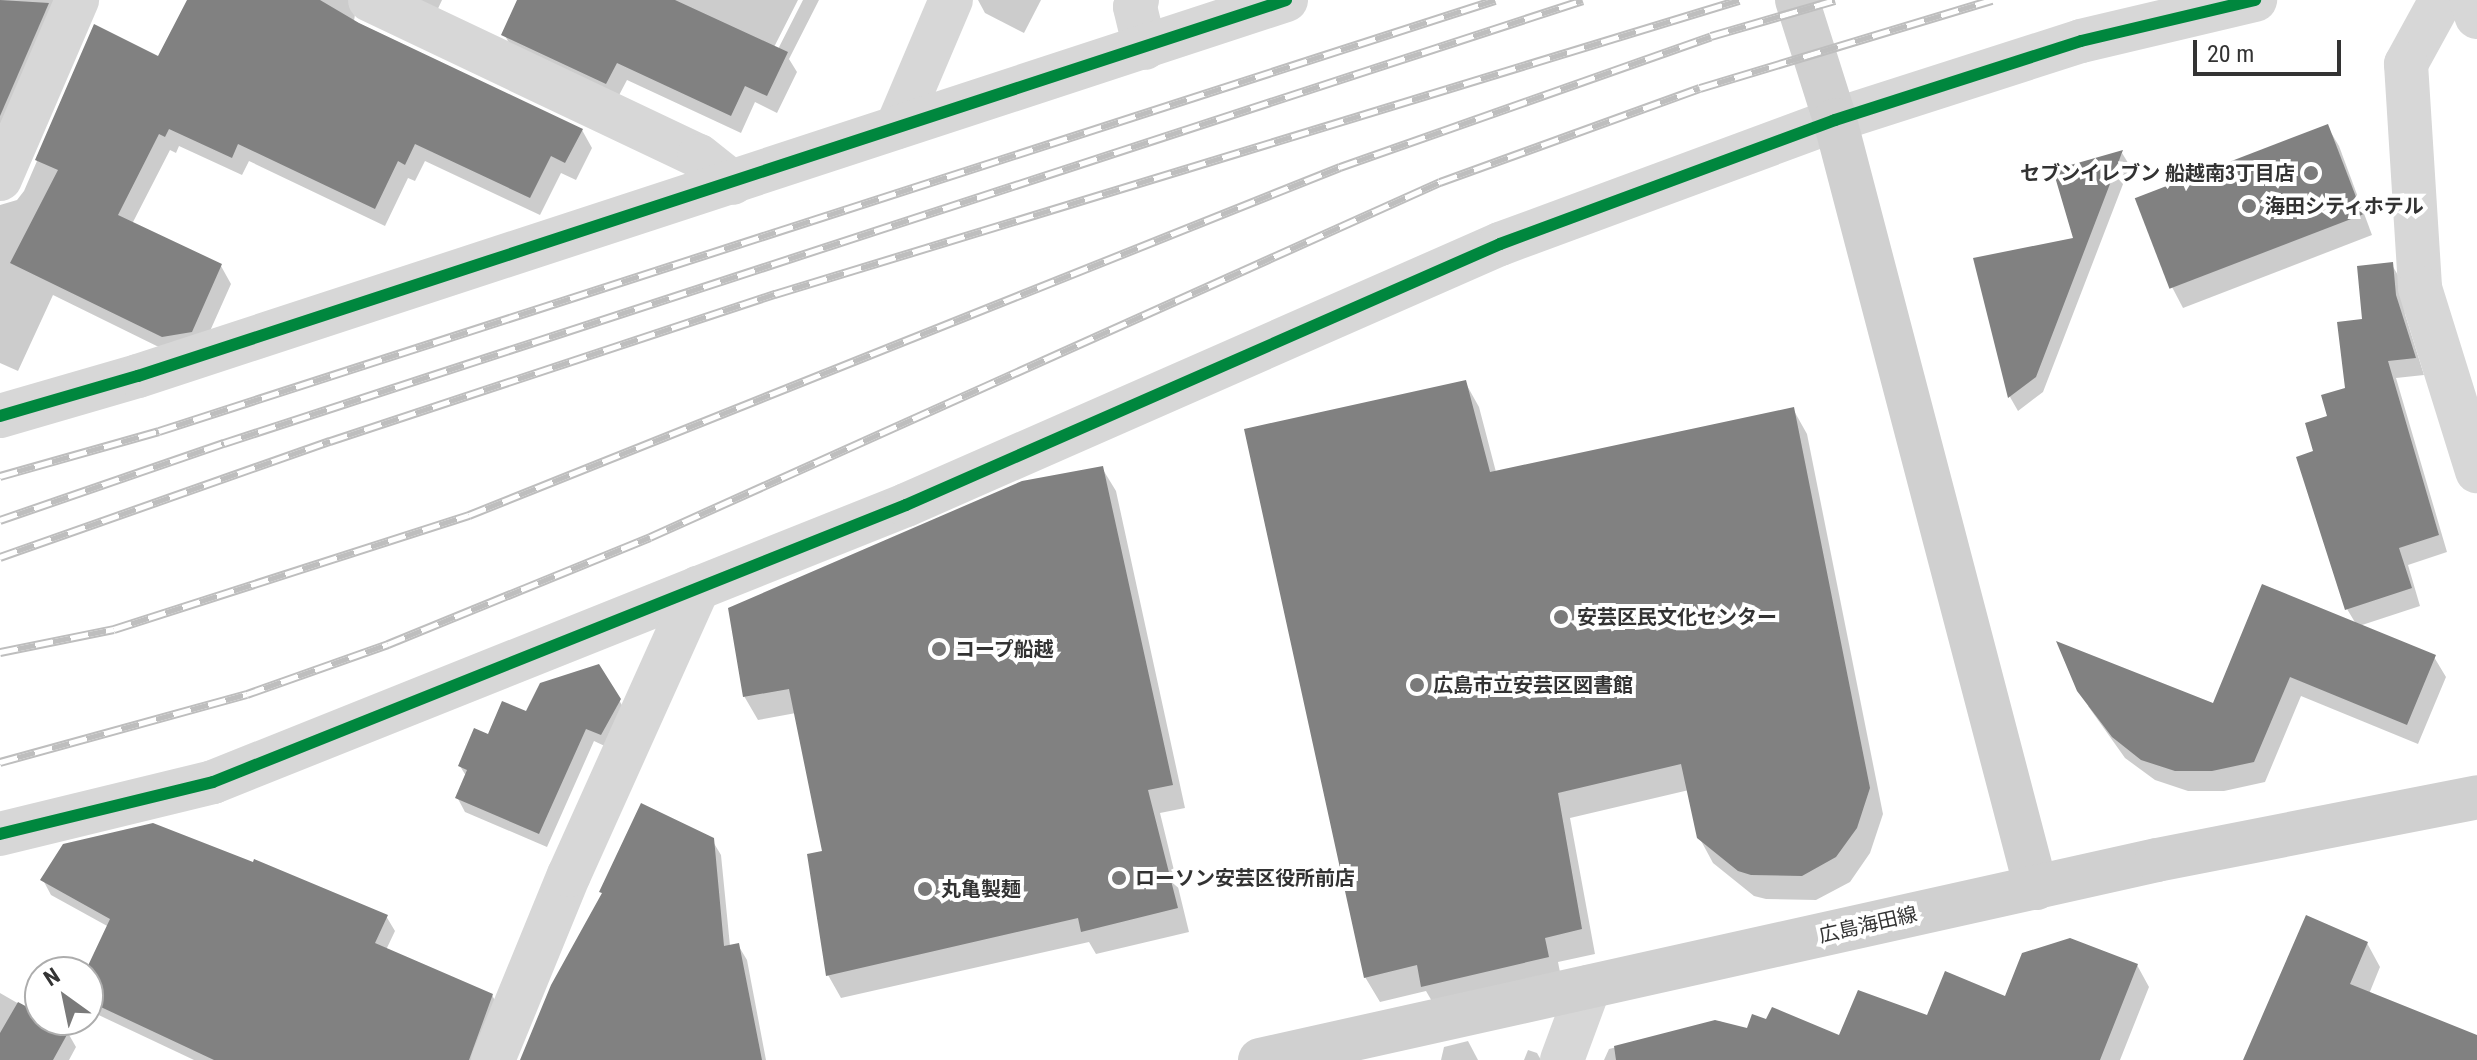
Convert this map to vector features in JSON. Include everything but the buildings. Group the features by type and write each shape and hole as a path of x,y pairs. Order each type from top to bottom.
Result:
{"main road":[{"path":"1797,0 1835,120 2036,888"},
{"name":"広島海田線","path":"1260,1060 1356,1050 1589,987 2036,888 2477,797"}],"street":[{"path":"0,179 77,0"},
{"path":"370,0 699,156 733,183"},
{"path":"897,127 951,0"},
{"path":"1137,0 1135,7 1145,48"},
{"path":"0,416 138,376 1286,0"},
{"path":"0,834 213,782 906,505 1500,244 1835,120 2081,41 2255,0"},
{"path":"2441,0 2406,64 2420,288 2477,471"},
{"path":"2471,0 2477,17"},
{"path":"493,1060 569,875 698,588"},
{"path":"1562,1060 1589,987"}],"railway":[{"path":"0,476 159,431 1495,0"},
{"path":"0,520 224,443 1583,0"},
{"path":"0,557 330,441 775,294 1739,0"},
{"path":"0,652 114,629 469,515 1340,167 1711,36 1835,0"},
{"path":"0,762 247,694 388,644 650,537 1440,182 1700,88 1992,0"}],"cycle path":[{"path":"0,416 138,376 1286,0"},
{"path":"0,834 213,782 906,505 1500,244 1835,120 2081,41 2255,0"}],"place":[{"name":"セブンイレブン 船越南3丁目店","path":"2311,173"},
{"name":"海田シティホテル","path":"2249,206"},
{"name":"安芸区民文化センター","path":"1561,617"},
{"name":"コープ船越","path":"939,649"},
{"name":"広島市立安芸区図書館","path":"1417,685"},
{"name":"ローソン安芸区役所前店","path":"1119,878"},
{"name":"丸亀製麺","path":"925,889"}]}
